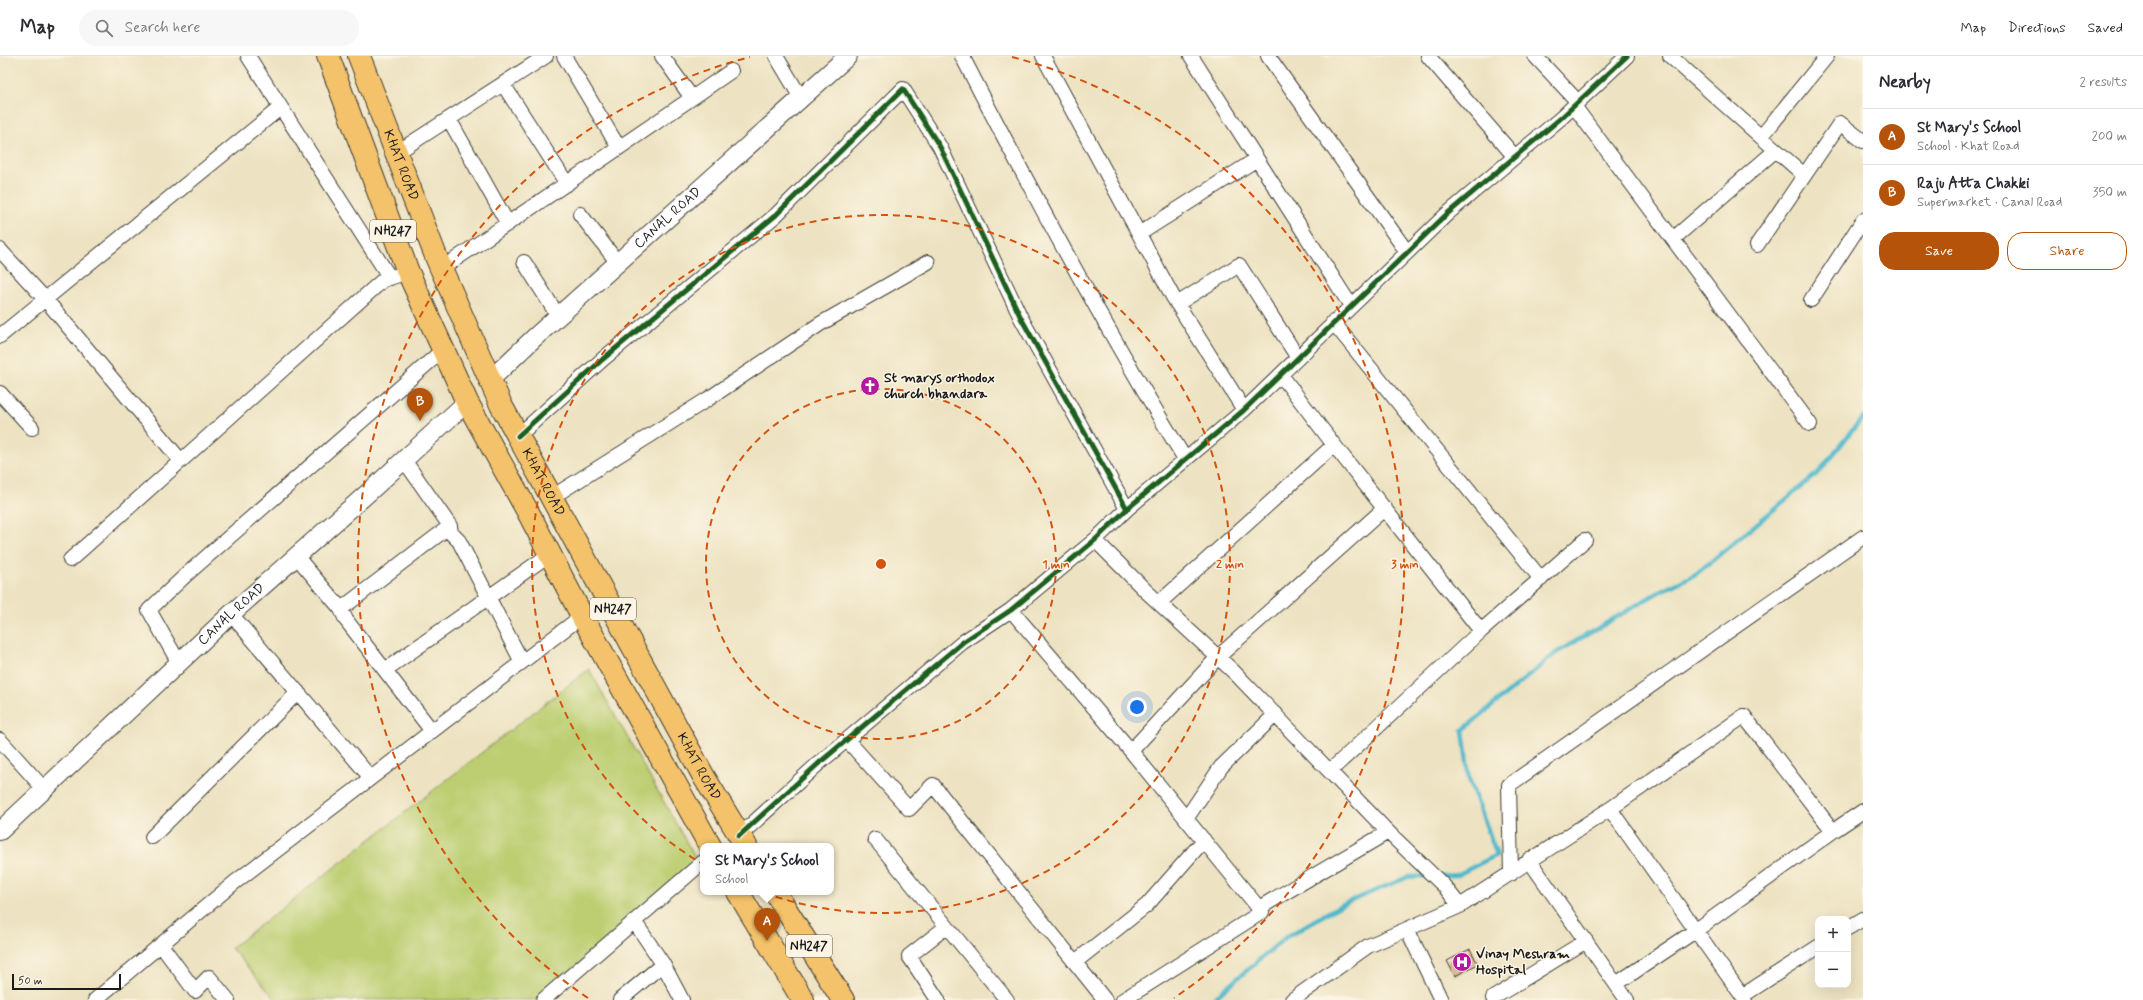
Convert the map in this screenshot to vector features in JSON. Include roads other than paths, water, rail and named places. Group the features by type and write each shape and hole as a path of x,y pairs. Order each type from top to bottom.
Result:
{"highway":[{"name":"KHAT ROAD","path":"328,56 399,275 443,348 467,402 582,616 708,843"},
{"name":"KHAT ROAD","path":"359,56 441,269 490,380 518,436 704,777 736,842"},
{"path":"467,402 490,380"},
{"name":"NH247","path":"740,895 803,1000"},
{"name":"NH247","path":"776,895 843,1000"}],"street":[{"path":"70,560 383,280 399,275 280,108 248,56"},
{"path":"396,153 546,56"},
{"path":"564,56 619,148"},
{"path":"662,56 692,98"},
{"path":"776,56 801,98"},
{"name":"CANAL ROAD","path":"490,380 558,316 848,56"},
{"path":"962,56 1072,263 1136,379 1185,459"},
{"path":"1043,56 1177,304 1244,410"},
{"path":"1190,56 1351,306"},
{"path":"1268,56 1407,252"},
{"path":"1428,56 1515,157"},
{"path":"1535,56 1576,104 1673,239 1810,424"},
{"path":"736,842 846,740 963,642 1011,610 1095,540 1127,509 1244,410 1333,322 1447,214 1576,104 1627,56"},
{"path":"1670,56 1804,176"},
{"path":"1761,137 1827,56"},
{"path":"441,269 731,71"},
{"path":"503,84 567,184"},
{"path":"518,436 603,359 776,215 903,88 940,147 1021,318 1127,509"},
{"path":"0,336 280,108"},
{"path":"449,119 508,224"},
{"path":"1757,245 1840,123 1863,141"},
{"path":"1673,239 1776,150"},
{"path":"1139,234 1257,159"},
{"path":"580,214 618,263"},
{"path":"1811,300 1863,220"},
{"path":"0,250 46,300 181,461"},
{"path":"524,262 558,316"},
{"path":"552,498 708,399 820,324 928,262"},
{"path":"1177,304 1239,265 1298,358"},
{"path":"1333,322 1541,579"},
{"path":"179,662 149,610 187,574 443,348"},
{"path":"1281,375 1334,445 1481,631"},
{"path":"0,393 32,428"},
{"name":"CANAL ROAD","path":"0,831 231,614 467,402"},
{"path":"1159,603 1334,445"},
{"path":"404,460 450,526 451,533 459,541 490,597 522,662"},
{"path":"1131,751 1218,657 1385,508"},
{"path":"341,609 450,526"},
{"path":"1511,874 1509,786 1863,537"},
{"path":"1095,540 1276,714 1388,832 1444,886 1460,906"},
{"path":"1330,771 1481,631 1585,540"},
{"path":"385,670 550,554"},
{"path":"296,556 341,609 346,620 432,731"},
{"path":"1011,610 1131,751 1262,912 1123,1000"},
{"path":"231,614 371,778"},
{"path":"95,1000 234,883 582,616"},
{"path":"152,837 298,692"},
{"path":"1186,819 1221,766 1276,714"},
{"path":"1292,1000 1368,946 1460,906 1511,874 1529,860 1610,809 1744,716 1833,831"},
{"path":"0,740 44,789"},
{"path":"846,740 909,809 933,785 1105,1000"},
{"path":"1610,809 1744,998 1815,949"},
{"path":"1616,984 1695,930 1833,831 1861,815"},
{"path":"1259,908 1388,832"},
{"path":"875,839 1007,1000"},
{"path":"1075,962 1147,905 1204,840"},
{"path":"1529,860 1627,1000"},
{"path":"543,1000 700,865"},
{"path":"1851,926 1863,919"},
{"path":"634,921 663,964 682,1000"},
{"path":"938,1000 909,956 946,927"},
{"path":"1407,929 1442,1000"},
{"path":"1493,998 1586,941"},
{"path":"161,945 195,991 209,978 228,1000"},
{"path":"620,1000 663,964"}],"waterway":[{"path":"1438,876 1457,875 1497,855 1469,779 1463,730 1556,653 1657,593 1696,574 1819,472 1863,417"},
{"path":"1212,1000 1286,937 1341,905 1408,877 1429,876"}],"place":[{"name":"St marys orthodox church bhandara","path":"870,386"},
{"name":"Raju Atta Chakki","path":"420,421"},
{"name":"St Mary's School","path":"767,941"},
{"name":"Vinay Meshram Hospital","path":"1462,962"}]}
